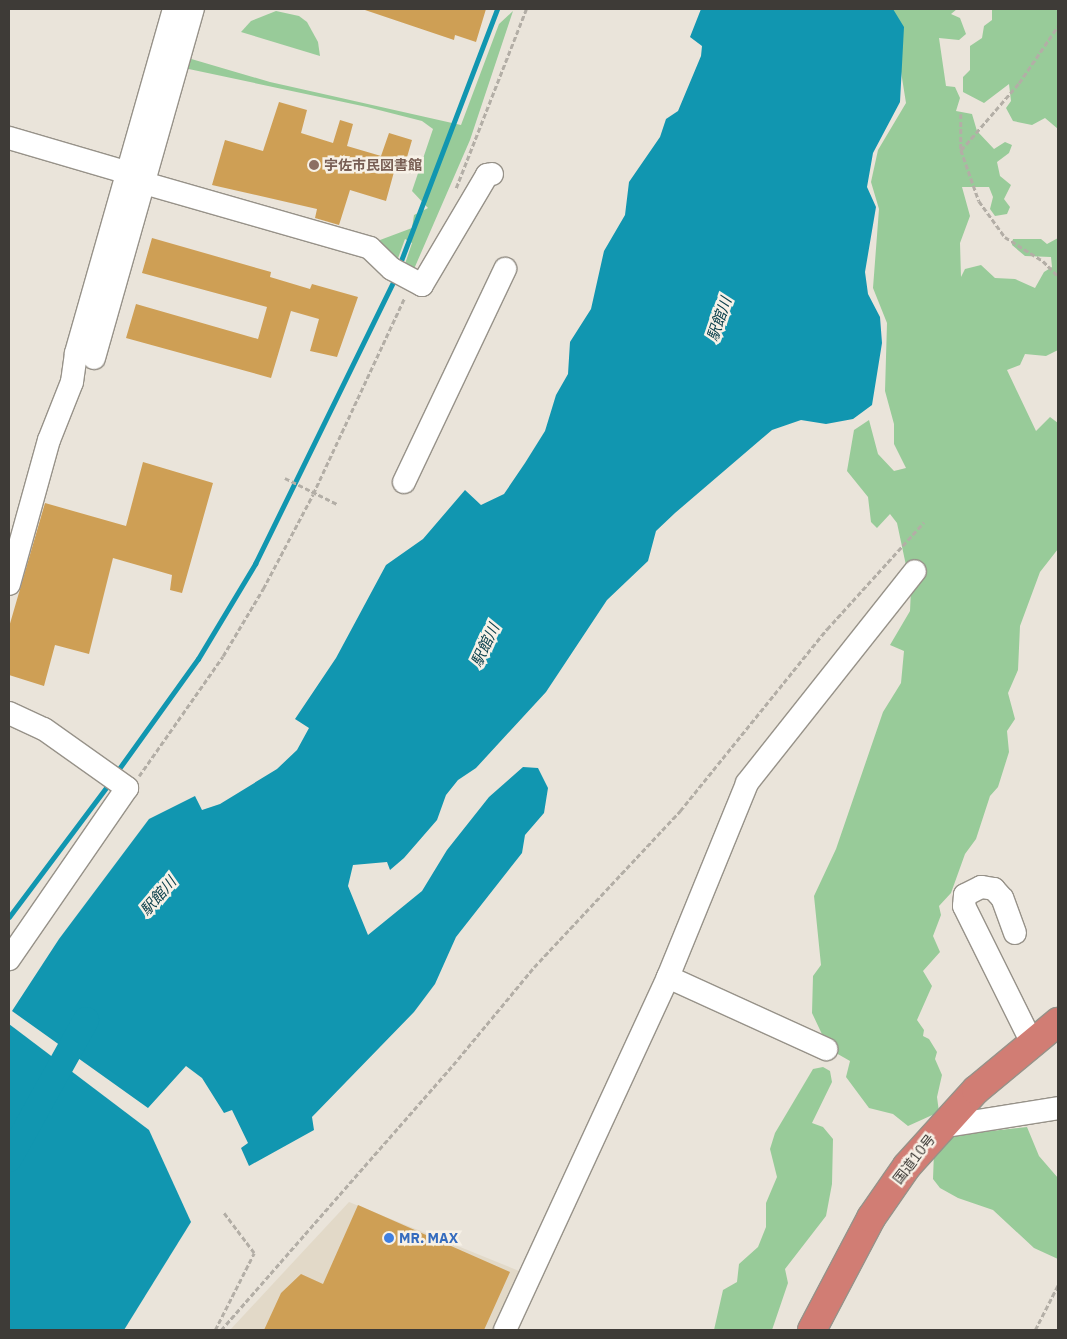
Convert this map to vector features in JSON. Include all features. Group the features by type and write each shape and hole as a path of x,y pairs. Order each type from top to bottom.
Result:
{"highway":[{"name":"国道10号","path":"812,1330 871,1218 940,1126 1031,1041 1058,1022"}],"street":[{"path":"139,178 174,9"},
{"path":"9,584 49,440 72,382 85,356 193,9"},
{"path":"9,138 370,248 392,269 413,280 425,283 487,175 492,174"},
{"path":"404,482 505,269"},
{"path":"505,1330 668,977 747,783 915,571"},
{"path":"9,713 44,730 127,788 9,959"},
{"path":"1015,933 1002,898 994,889 982,887 965,895 964,906 1031,1041"},
{"path":"668,977 826,1049"},
{"path":"940,1126 1058,1108"}],"path":[{"path":"456,190 526,9"},
{"path":"962,150 1023,78 1058,26"},
{"path":"962,114 962,150 975,192 998,229 1058,276"},
{"path":"127,788 223,656 312,494 413,280"},
{"path":"285,478 312,494 337,504"},
{"path":"221,1330 454,1065 534,967 680,811 827,629 924,522"},
{"path":"214,1330 254,1253 223,1212"},
{"path":"1035,1330 1058,1285"}],"shaded area":[{"name":"MR. MAX","path":"349,1202 524,1273 498,1330 230,1330"}],"green space":[{"path":"891,9 957,9 951,14 960,18 966,34 959,40 939,38 946,86 955,87 960,98 956,111 972,114 977,131 994,149 1005,142 1012,145 1009,153 997,162 1000,176 1011,185 1004,199 1010,207 1007,214 995,216 990,209 993,197 989,187 962,187 970,216 960,243 961,277 965,269 981,265 995,278 1015,279 1035,288 1044,272 1052,267 1051,257 1025,256 1012,245 1013,239 1041,239 1047,244 1058,238 1058,350 1046,356 1025,354 1020,365 1007,370 1036,431 1050,417 1058,423 1058,549 1040,572 1020,626 1018,670 1008,693 1015,719 1007,731 1009,752 998,787 990,796 976,839 965,854 951,893 939,906 941,915 933,936 940,952 923,971 932,986 917,1020 924,1030 923,1036 929,1039 937,1052 935,1059 942,1075 937,1097 939,1112 908,1126 893,1114 869,1108 846,1077 850,1061 829,1049 812,1013 813,976 821,965 814,896 836,849 883,712 901,683 904,651 890,645 910,611 911,589 897,523 890,514 877,528 871,522 868,497 847,471 854,430 869,420 878,454 894,471 906,468 894,444 894,424 885,391 887,323 873,288 879,209 871,182 878,150 906,103"},
{"path":"992,9 1058,9 1058,129 1045,118 1032,125 1013,121 1006,108 1011,101 1009,84 984,103 963,92 963,77 970,70 970,46 982,38 984,26 992,20"},
{"path":"276,11 299,16 307,22 318,42 320,56 241,32 251,21"},
{"path":"513,11 470,140 414,269 405,264 412,243 405,239 397,261 379,246 380,240 412,228 414,215 428,208 412,191 433,129 422,121 367,107 184,68 188,58 270,82 461,125 499,24"},
{"path":"823,1067 830,1071 832,1082 812,1123 823,1127 833,1139 832,1184 826,1216 785,1269 788,1283 772,1330 714,1330 723,1290 737,1282 739,1264 758,1247 766,1227 766,1203 777,1177 770,1149 775,1133 813,1069"},
{"path":"1027,1127 1039,1156 1058,1178 1058,1259 1034,1248 993,1210 958,1198 940,1188 933,1179 934,1152 946,1136"}],"water":[{"path":"701,9 893,9 904,27 900,102 873,153 867,187 876,207 865,272 868,294 880,317 882,343 872,405 853,419 826,424 801,420 772,430 675,513 656,531 648,561 607,600 546,692 476,768 458,780 446,795 437,820 404,858 390,870 387,862 353,865 348,886 368,935 422,891 447,850 489,797 523,767 538,768 548,788 544,813 525,835 522,853 456,937 435,984 414,1012 312,1117 314,1130 249,1166 241,1148 248,1143 232,1110 224,1113 202,1078 186,1066 148,1108 12,1011 59,939 149,819 195,796 202,810 220,804 277,769 297,750 309,728 295,719 336,658 386,565 423,539 465,490 481,505 504,494 545,431 556,395 568,374 570,342 591,309 604,251 625,215 629,182 660,137 666,119 678,111 701,56 702,46 690,37"},
{"path":"9,1024 149,1130 191,1222 124,1330 9,1330"}],"building":[{"path":"362,9 486,9 476,42 455,35 454,40"},
{"name":"宇佐市民図書館","path":"279,102 307,110 301,133 333,143 340,120 353,124 347,146 381,156 389,133 412,140 405,164 397,161 386,201 350,190 339,225 315,218 317,209 212,185 225,140 263,151"},
{"path":"152,238 271,272 270,277 310,289 312,284 358,297 337,357 310,351 319,319 291,311 271,378 126,338 136,304 258,339 267,307 142,273"},
{"path":"143,462 213,483 182,593 170,590 172,575 113,558 89,654 55,645 44,686 9,675 9,627 45,503 126,526"},
{"name":"MR. MAX","path":"358,1205 510,1272 484,1330 264,1330 281,1293 301,1274 323,1284"}],"waterway":[{"path":"399,266 497,9"},
{"path":"116,773 198,659 255,564 395,278"},
{"path":"9,917 109,784"},
{"name":"駅館川","path":"9,1159 86,1020"}],"place":[{"name":"宇佐市民図書館","path":"314,165"},
{"name":"MR. MAX","path":"389,1238"}]}
